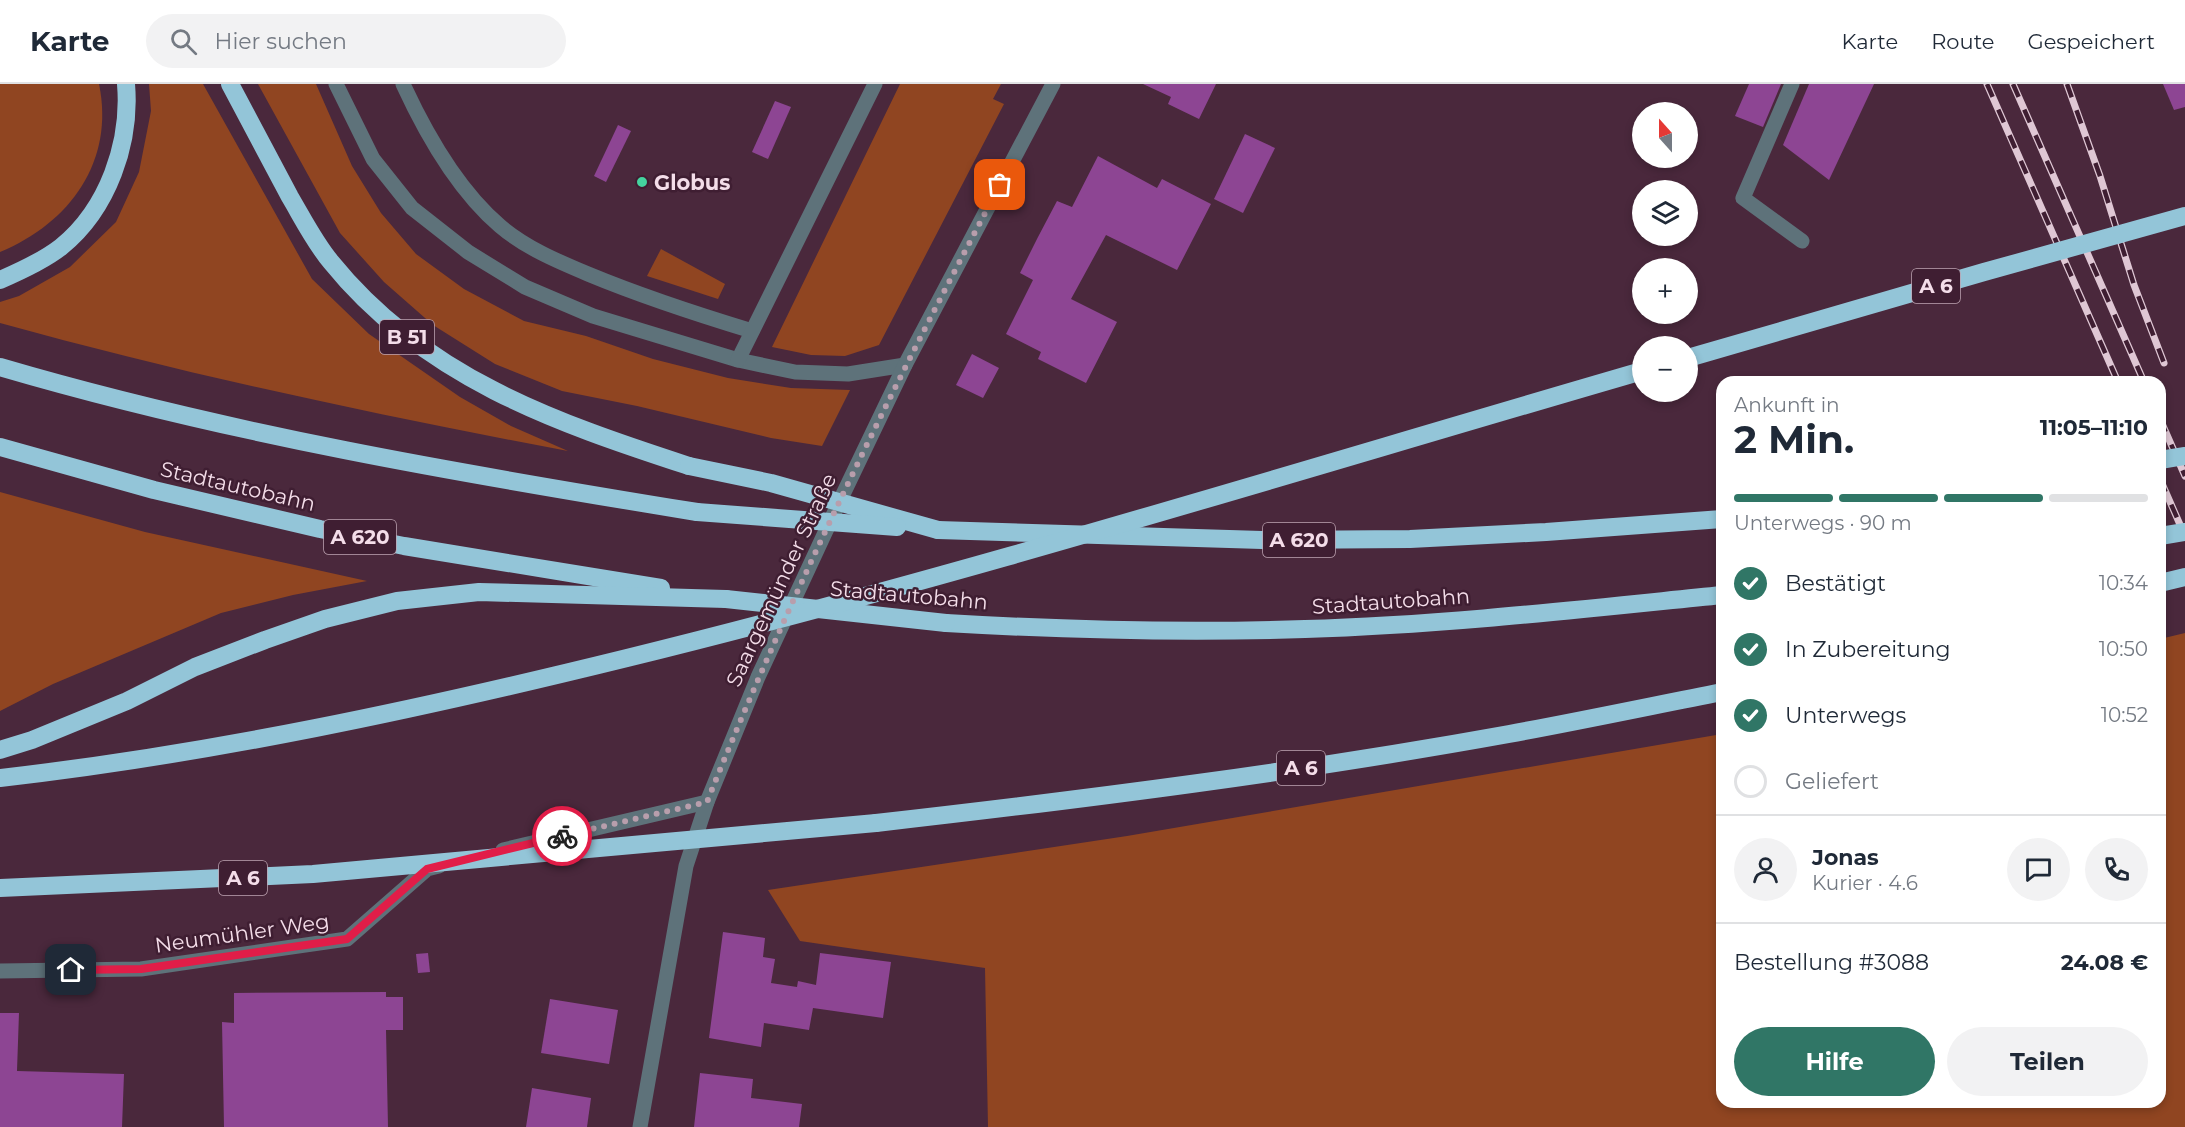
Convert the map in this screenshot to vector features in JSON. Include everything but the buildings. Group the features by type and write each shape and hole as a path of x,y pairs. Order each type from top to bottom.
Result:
{"highway":[{"path":"0,280 27,268 61,247 85,224 104,195 118,159 128,108 126,84"},
{"name":"B 51","path":"230,84 306,224 330,262 399,332 437,359 482,386 526,407 598,436 689,466 771,483 938,530"},
{"name":"A 6","path":"1698,355 2185,216"},
{"name":"A 620","path":"0,367 292,441 483,477 697,512 938,530 1262,540 1410,539 1716,519"},
{"path":"0,778 76,770 245,742 479,695 718,636 964,570 1632,374"},
{"name":"Stadtautobahn","path":"0,447 154,490 404,546 726,599 946,623 1041,629 1176,631 1306,629 1537,614 1716,596"},
{"path":"2166,459 2185,456"},
{"path":"2166,535 2185,532"},
{"path":"2166,582 2185,577"},
{"path":"0,750 32,740 127,701 195,667 266,640 325,619 397,602 479,592 726,599"},
{"name":"A 6","path":"0,888 313,874 876,823 1036,805 1266,774 1508,735 1716,693"}],"street":[{"path":"336,84 373,159 412,208 468,252 525,287 593,315 738,360 795,372 848,374 905,365"},
{"path":"403,84 440,152 473,200 500,226 524,244 556,261 635,293 752,331"},
{"path":"738,360 876,84"},
{"name":"Saargemünder Straße","path":"640,1127 686,866 707,802 758,677 905,365 1053,84"},
{"path":"1792,84 1743,198 1802,241"},
{"name":"Neumühler Weg","path":"0,971 141,969 347,939 427,869 707,802"}],"shaded area":[{"path":"0,84 99,84 102,112 100,139 93,163 82,186 47,224 25,240 0,252"},
{"path":"149,84 203,84 312,279 369,334 460,397 511,426 568,451 282,393 141,360 0,323 0,302 19,296 70,267 116,222 139,172 151,111"},
{"path":"258,84 316,84 352,166 381,213 416,254 464,289 524,321 586,336 653,359 728,378 791,388 850,390 822,446 771,438 637,406 562,391 495,364 433,325 384,282 340,233"},
{"path":"900,84 1001,84 993,99 1004,104 879,345 845,356 811,355 772,347"},
{"path":"661,249 725,284 718,299 647,276"},
{"path":"0,492 145,532 367,581 293,595 221,613 53,684 0,711"},
{"path":"2185,633 2185,1127 988,1127 985,968 800,941 768,890 1127,836 1716,735 1716,1108 2166,1108 2166,638"}],"railway":[{"path":"1987,84 2115,376"},
{"path":"2013,84 2141,376"},
{"path":"2067,84 2100,176 2134,285 2164,363"},
{"path":"2166,433 2185,476"},
{"path":"2166,493 2185,536"}],"way so far":[{"path":"562,836 707,802 758,677 836,509 905,365 1000,185"}],"place":[{"name":"Globus","path":"642,182"}],"route":[{"path":"71,970 141,969 347,939 427,869 562,836"}]}
